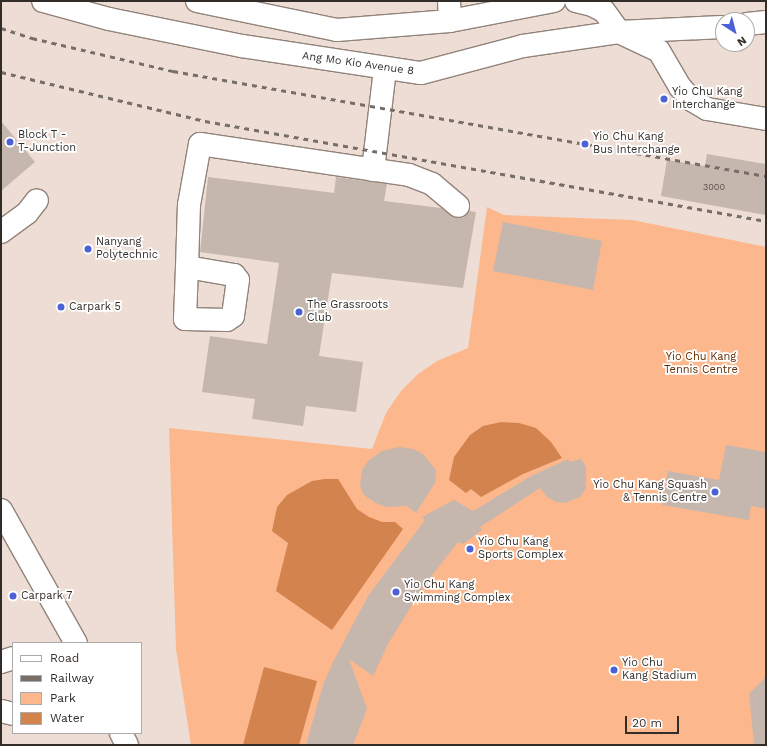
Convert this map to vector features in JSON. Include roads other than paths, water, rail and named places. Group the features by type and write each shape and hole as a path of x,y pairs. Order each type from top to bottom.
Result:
{"main road":[{"name":"Ang Mo Kio Avenue 8","path":"43,1 109,19 242,46 421,73 523,46 620,32 715,27"},
{"path":"197,1 337,30 450,11 554,1"},
{"path":"576,1 592,5 604,11 620,32 659,51 680,87 692,100 707,109 766,119"},
{"path":"755,23 766,22"},
{"path":"373,170 385,68"},
{"path":"187,267 232,273 238,280 234,314 230,318 185,319 189,205 200,144 409,175 432,184 458,206"},
{"path":"1,232 27,213 37,200"},
{"path":"1,510 75,642"},
{"path":"1,662 12,658"},
{"path":"1,711 12,714"},
{"path":"122,734 127,745"}],"water":[{"path":"501,422 519,423 536,428 551,442 562,458 523,474 481,497 471,489 466,493 449,480 454,457 470,435 483,426"},
{"path":"338,479 357,509 369,517 382,522 395,522 403,529 332,630 276,591 288,543 272,531 277,507 287,495 312,481"},
{"path":"264,667 317,681 299,745 243,745"}],"railway":[{"path":"1,28 32,38 173,71 766,176"},
{"path":"1,72 205,121 766,221"}],"place":[{"name":"Yio Chu Kang Interchange","path":"664,99"},
{"name":"Block T - T-Junction","path":"10,142"},
{"name":"Yio Chu Kang Bus Interchange","path":"585,144"},
{"name":"Nanyang Polytechnic","path":"88,249"},
{"name":"Carpark 5","path":"61,307"},
{"name":"The Grassroots Club","path":"299,312"},
{"name":"Yio Chu Kang Squash & Tennis Centre","path":"715,492"},
{"name":"Yio Chu Kang Sports Complex","path":"470,549"},
{"name":"Yio Chu Kang Swimming Complex","path":"396,592"},
{"name":"Carpark 7","path":"13,596"},
{"name":"Yio Chu Kang Stadium","path":"614,670"}],"park label":[{"name":"Yio Chu Kang Tennis Centre","path":"701,364"}]}
